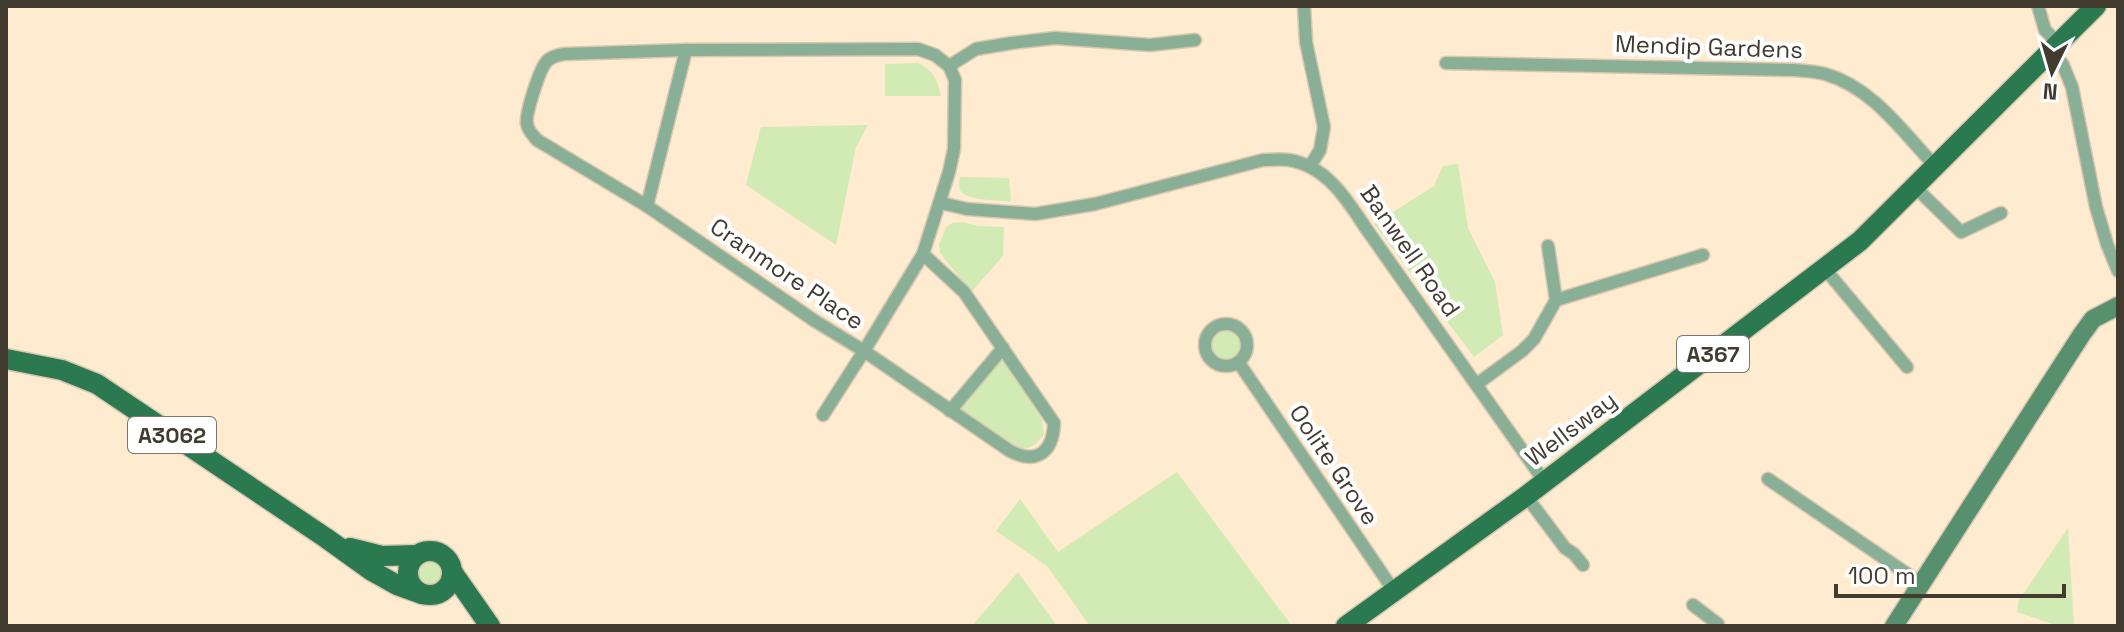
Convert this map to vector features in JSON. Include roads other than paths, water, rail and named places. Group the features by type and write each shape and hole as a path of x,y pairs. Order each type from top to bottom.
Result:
{"main road":[{"name":"A367","path":"2055,46 2096,6"},
{"name":"Wellsway","path":"1346,626 1526,496 1860,241 2055,46"},
{"name":"A3062","path":"6,359 62,370 97,384 372,571 397,585 460,606 482,626"},
{"name":"A3062","path":"326,538 373,555 417,555"},
{"path":"453,573 443,591 426,594 412,585 408,573 417,555 430,550 443,555 490,626"}],"street":[{"path":"941,203 967,209 1035,214 1095,204 1263,160 1288,160 1310,166 1320,150 1324,127 1306,42 1304,6"},
{"path":"2038,6 2045,30 2072,87 2096,207 2112,242 2118,271"},
{"path":"949,66 976,49 1055,38 1150,45 1195,40"},
{"name":"Cranmore Place","path":"918,49 935,55 949,66 955,80 954,149 941,203 923,254 864,351 647,206 537,140 530,132 527,115 542,68 555,56 686,50 918,49"},
{"path":"647,206 686,50"},
{"name":"Mendip Gardens","path":"1446,63 1794,70 1825,74 1853,86 1875,102 1935,166"},
{"name":"Banwell Road","path":"1310,166 1345,196 1544,481"},
{"path":"1915,187 1961,232 2001,213"},
{"path":"1477,384 1534,339 1556,300 1548,246"},
{"path":"823,415 864,351 1022,457 1034,457 1043,452 1050,442 1054,423 964,292 923,254"},
{"path":"1556,300 1703,255"},
{"path":"1825,269 1907,367"},
{"path":"1894,626 2082,334 2093,319 2118,306"},
{"path":"950,411 1003,348"},
{"name":"Oolite Grove","path":"1239,363 1394,591"},
{"path":"1768,479 1922,584"},
{"path":"1526,496 1565,548 1583,565"},
{"path":"1693,605 1718,624"},
{"path":"1698,626 1707,615"}]}
